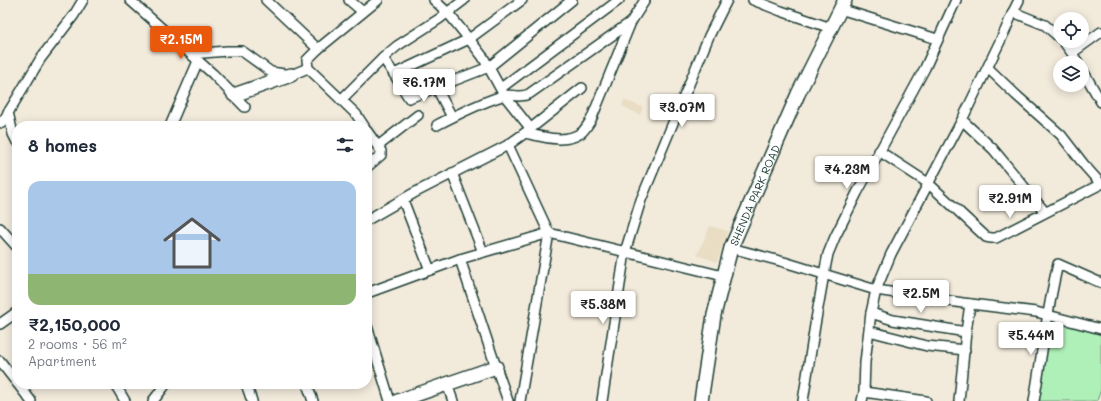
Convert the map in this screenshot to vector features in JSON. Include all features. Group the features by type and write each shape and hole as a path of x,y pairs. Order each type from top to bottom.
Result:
{"main road":[{"name":"SHENDA PARK ROAD","path":"701,401 714,315 731,248 798,94 842,4"},
{"path":"234,95 291,75"},
{"path":"398,401 496,367"}],"street":[{"path":"0,122 2,123 42,58 83,0"},
{"path":"130,0 213,74 245,107"},
{"path":"266,0 318,49"},
{"path":"349,0 363,12"},
{"path":"361,121 356,114 308,68 307,60 318,49 378,0"},
{"path":"434,0 448,13 469,39 489,67 502,92 528,131 561,139 574,137 582,132 591,120 630,22 645,0"},
{"path":"341,100 397,46 448,13 464,0"},
{"path":"394,74 469,39 522,0"},
{"path":"383,58 409,98 489,67 572,0"},
{"path":"437,125 502,92 619,0"},
{"path":"602,401 625,252 641,200 709,36 727,0"},
{"path":"752,0 831,28"},
{"path":"803,401 828,254 835,237 879,151 925,68 956,0"},
{"path":"926,401 863,397 865,362 871,312 876,290 891,254 962,120 1019,0"},
{"path":"842,4 937,39"},
{"path":"1013,12 1045,25 1053,32"},
{"path":"502,92 524,96 529,94 630,22"},
{"path":"1072,53 1101,32"},
{"path":"1068,48 1074,56"},
{"path":"191,54 242,51 271,72 291,75 308,68"},
{"path":"172,121 198,61"},
{"path":"879,151 928,183 986,237 991,238 996,238 1101,184 1061,135 988,68"},
{"path":"1089,81 1101,102"},
{"path":"436,87 452,117"},
{"path":"372,217 414,193 508,145 582,88"},
{"path":"8,112 12,130"},
{"path":"378,146 418,115"},
{"path":"962,120 993,149 1045,212"},
{"path":"372,138 381,151 381,155 372,163"},
{"path":"508,145 549,233 520,401"},
{"path":"452,174 483,252"},
{"path":"403,200 430,270"},
{"path":"0,228 12,241"},
{"path":"372,291 460,259 549,233 723,276"},
{"path":"731,248 876,290 1036,312 1101,329"},
{"path":"460,259 508,401"},
{"path":"1034,401 1050,295 1058,264 1101,283"},
{"path":"959,401 970,304"},
{"path":"871,312 893,320 966,332"},
{"path":"0,324 12,316"},
{"path":"869,331 927,346 965,350"},
{"path":"372,342 390,401"},
{"path":"0,361 12,376"},
{"path":"447,384 453,401"},
{"path":"22,389 31,401"},
{"path":"118,389 125,401"},
{"path":"153,401 162,389"},
{"path":"248,389 252,401"},
{"path":"309,389 313,401"}],"shaded area":[{"path":"624,100 643,107 640,115 622,106"},
{"path":"710,226 728,231 717,262 697,255"}],"green space":[{"path":"1047,320 1101,329 1101,389 1097,401 1037,401"}]}
